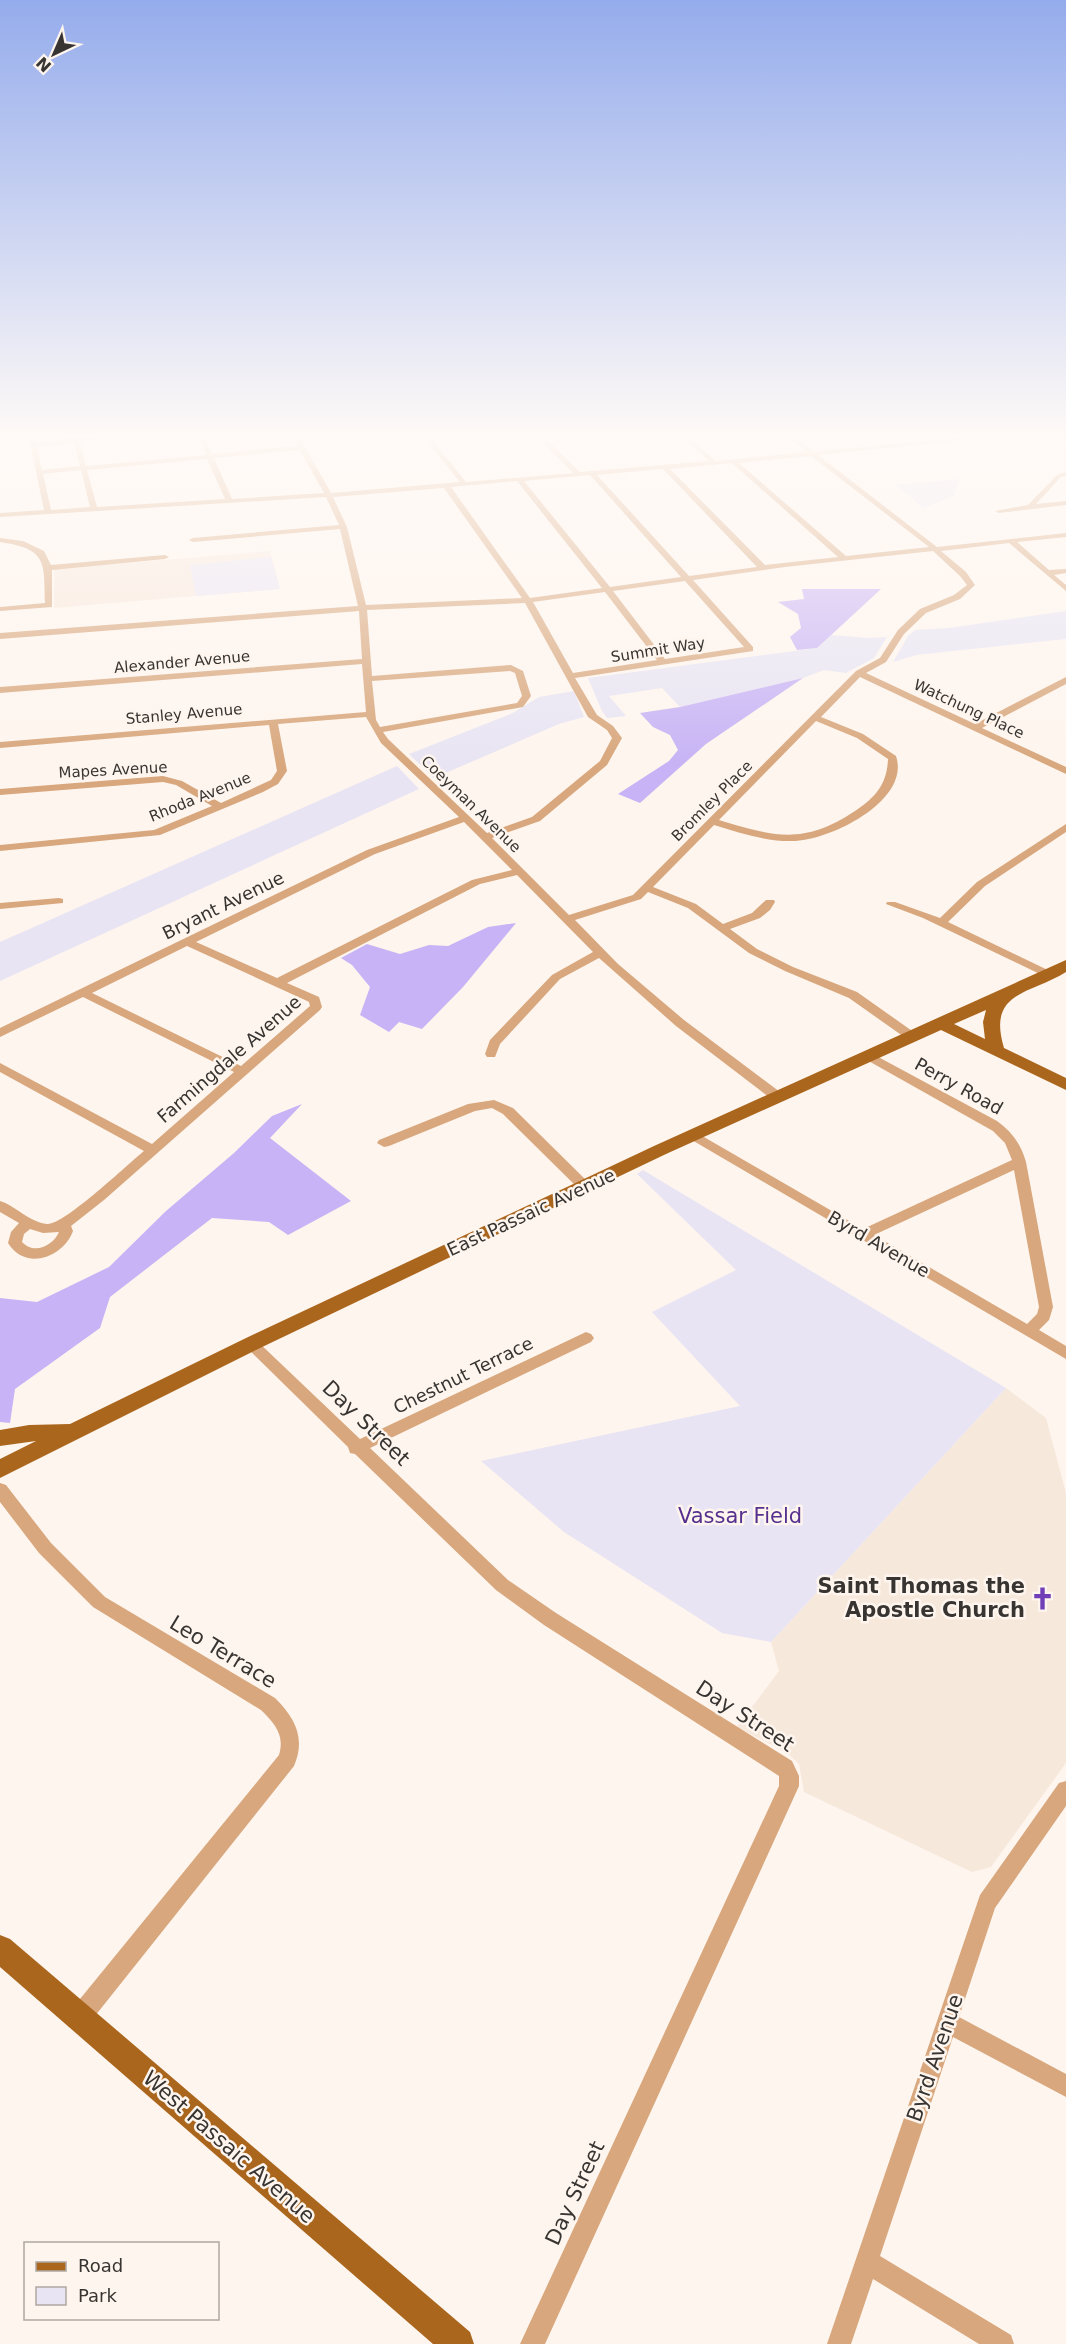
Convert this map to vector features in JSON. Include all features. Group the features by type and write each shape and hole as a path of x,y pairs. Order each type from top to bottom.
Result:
{"main road":[{"name":"East Passaic Avenue","path":"0,1469 250,1344 692,1136 1050,975 1066,965"},
{"path":"996,1050 989,1023 992,1011 1010,993"},
{"path":"941,1024 1066,1085"},
{"path":"0,1438 29,1433 75,1432"},
{"name":"West Passaic Avenue","path":"0,1949 458,2344"}],"street":[{"path":"0,609 49,606 48,568 43,555 31,547"},
{"name":"Coeyman Avenue","path":"348,547 363,608 370,720 384,741 466,818 600,953 680,1023 779,1098"},
{"path":"485,837 536,819 604,763 617,738 610,728 593,717 527,601 490,547"},
{"path":"574,547 663,663"},
{"path":"659,547 687,578"},
{"path":"743,547 763,568"},
{"path":"832,547 844,558"},
{"path":"0,636 363,608 527,601 763,568 950,547"},
{"path":"1018,547 1066,589"},
{"name":"Bromley Place","path":"567,919 637,897 714,822 859,673 883,660 901,632 923,611 957,597 971,585 963,574 934,549"},
{"path":"48,568 165,557"},
{"path":"1047,573 1066,571"},
{"name":"Summit Way","path":"570,676 750,649 687,578"},
{"name":"Alexander Avenue","path":"0,690 366,661"},
{"path":"368,679 511,668 519,672 527,696 520,705 377,730"},
{"name":"Watchung Place","path":"859,673 1066,771"},
{"path":"975,728 1066,680"},
{"name":"Stanley Avenue","path":"0,745 370,714"},
{"path":"714,822 765,835 811,835 833,830 872,806 881,797 891,778 893,758 860,736 816,718"},
{"name":"Rhoda Avenue","path":"0,848 156,833 260,790 279,777 282,771 273,721"},
{"name":"Mapes Avenue","path":"0,792 163,779 179,783 221,807"},
{"name":"Bryant Avenue","path":"0,1033 189,943 371,852 466,818"},
{"path":"941,923 981,884 1066,827"},
{"name":"Farmingdale Avenue","path":"279,982 476,882 519,871"},
{"path":"647,888 692,906 753,951 789,969 853,994 911,1036"},
{"path":"0,906 59,901"},
{"path":"723,928 761,913 767,909 770,902"},
{"path":"891,904 941,923 1050,975"},
{"path":"189,943 279,982"},
{"path":"491,1054 494,1044 556,977 600,953"},
{"name":"Farmingdale Avenue","path":"63,1225 153,1150 316,1007 315,1000 279,982"},
{"path":"84,993 243,1072"},
{"name":"Perry Road","path":"869,1056 1006,1134 1012,1142 1019,1162 1046,1307 1044,1316 1029,1331"},
{"path":"0,1067 153,1150"},
{"path":"384,1143 473,1107 494,1104 508,1111 585,1187"},
{"name":"Byrd Avenue","path":"692,1136 1066,1353"},
{"path":"863,1235 1019,1162"},
{"path":"0,1206 39,1229 47,1230 63,1225 66,1231 62,1242 50,1251 37,1254 22,1251 15,1243 18,1232 28,1223"},
{"name":"Chestnut Terrace","path":"356,1448 586,1338"},
{"name":"Day Street","path":"250,1344 356,1448 502,1585 560,1625 785,1767 789,1776 786,1794 532,2344"},
{"name":"Leo Terrace","path":"0,1490 45,1548 99,1602 268,1704 282,1717 290,1731 292,1747 287,1760 79,2018"},
{"name":"Byrd Avenue","path":"839,2344 987,1902 1066,1790"},
{"path":"947,2022 1066,2085"},
{"path":"866,2261 1002,2344"}],"shaded area":[{"path":"270,551 280,589 54,608 54,569"},
{"path":"802,589 881,589 817,648 797,650 790,637 801,628 798,614 778,602 804,599"},
{"path":"803,678 706,744 640,803 618,794 669,761 678,750 670,735 653,727 640,713 680,707"},
{"path":"516,923 463,987 422,1029 399,1022 389,1032 360,1015 370,987 352,965 341,958 367,944 400,954 429,945 448,946 488,927"},
{"path":"302,1104 270,1138 351,1201 288,1235 269,1222 212,1218 110,1297 100,1328 15,1389 10,1423 0,1422 0,1298 37,1302 109,1267 166,1211 234,1153 272,1116"},
{"path":"1006,1388 1046,1418 1066,1493 1066,1763 991,1867 972,1872 804,1792 799,1764 787,1753 737,1727 779,1671 771,1642"}],"green space":[{"path":"271,557 280,589 196,596 190,565"},
{"path":"1066,611 1066,639 916,655 893,662 908,636 915,630 949,628"},
{"path":"831,635 887,637 874,658 846,673 824,670 803,678 680,707 662,688 609,696 626,716 607,718 588,678 817,648"},
{"path":"574,691 584,717 559,724 434,778 409,754 513,713 539,697"},
{"path":"397,766 419,789 0,981 0,942"},
{"name":"Vassar Field","path":"643,1170 1006,1388 771,1642 722,1633 564,1532 481,1461 740,1406 652,1312 736,1270 637,1174"}],"place":[{"name":"Saint Thomas the Apostle Church","path":"1043,1598"}]}
